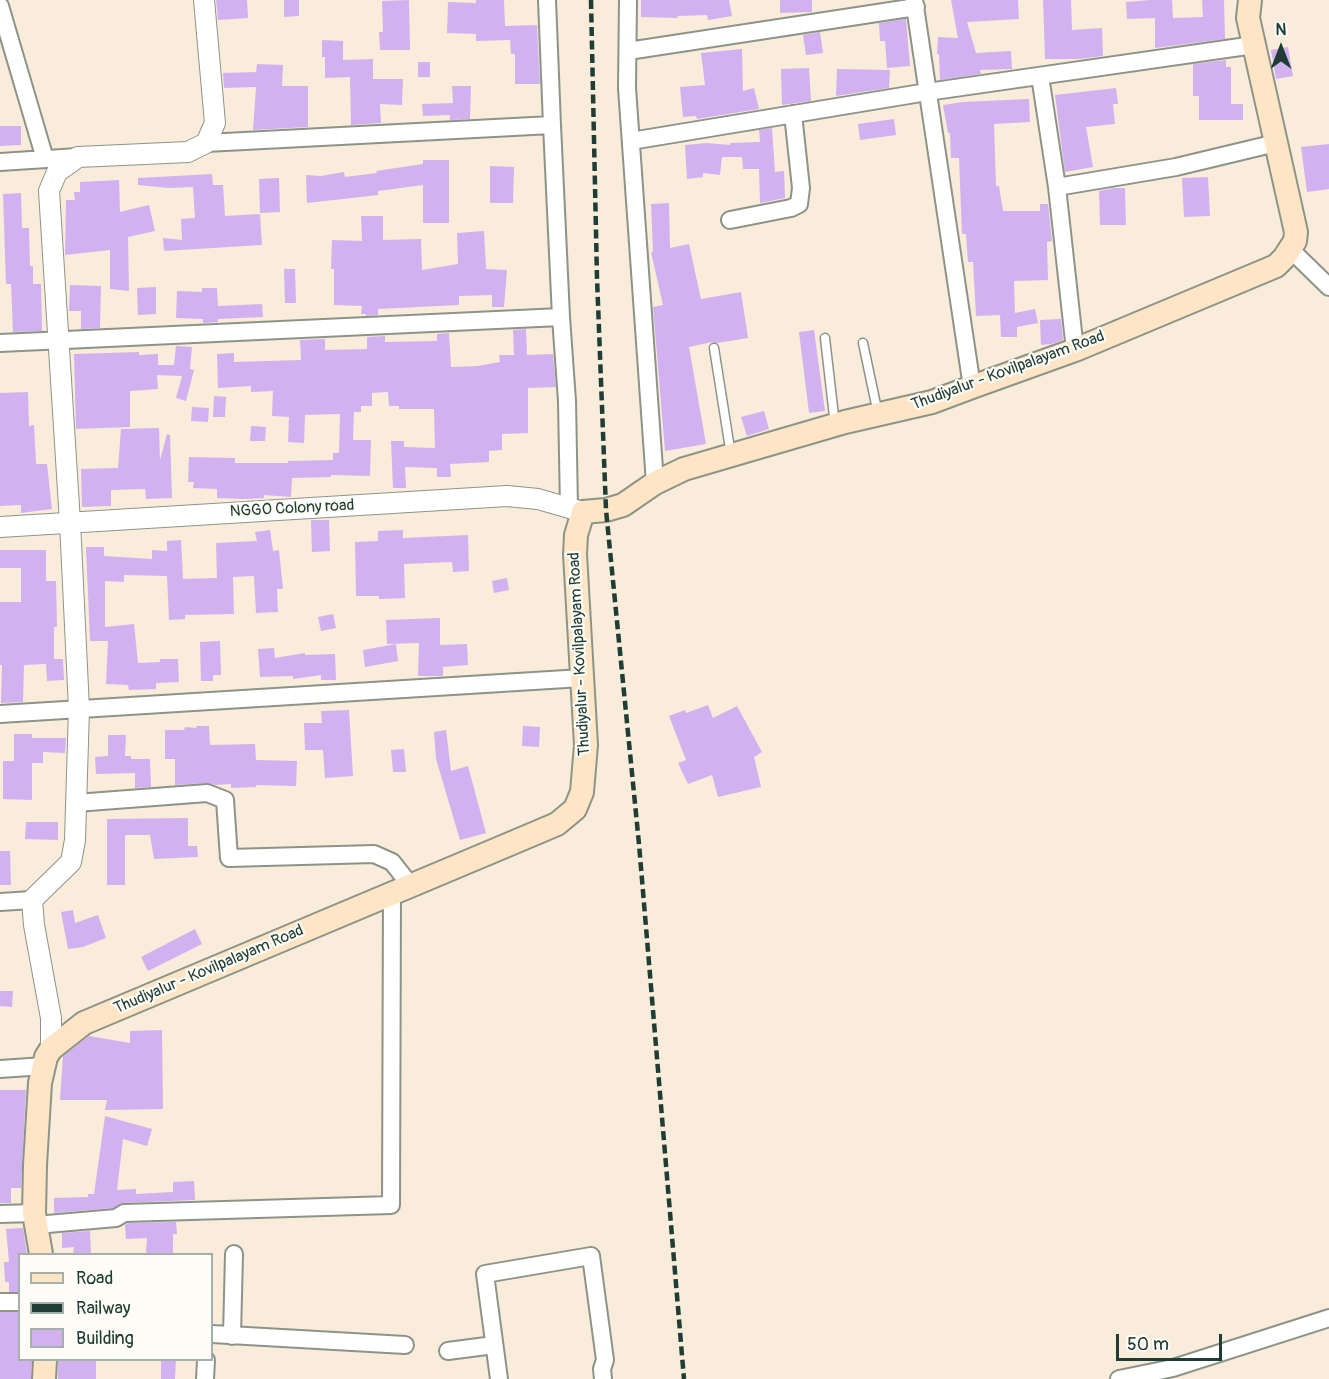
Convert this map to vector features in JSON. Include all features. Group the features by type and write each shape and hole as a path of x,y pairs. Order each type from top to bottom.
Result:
{"main road":[{"path":"1247,6 1296,232 1295,241 1290,249"},
{"name":"Thudiyalur - Kovilpalayam Road","path":"48,1058 84,1023 557,824 575,808 582,792 585,775 586,745 575,554 576,510 606,510 623,505 655,483 684,470 836,425 932,402 1075,350 1276,266 1290,249"},
{"path":"41,1253 35,1219 39,1083 48,1058"},
{"path":"44,1379 45,1361"}],"street":[{"path":"204,0 215,123 206,143"},
{"path":"547,0 561,317 576,510"},
{"path":"628,0 627,88 655,483"},
{"path":"628,51 915,4 972,387"},
{"path":"0,6 45,159"},
{"path":"631,141 927,92 1254,45"},
{"path":"1040,76 1057,187 1075,350"},
{"path":"730,220 791,208 799,204 801,188 793,114"},
{"path":"0,162 188,152 206,143 552,125"},
{"path":"1057,187 1176,167 1276,143"},
{"path":"0,902 32,900 71,862 75,840 79,709 50,191 57,172 78,157"},
{"path":"1290,249 1329,287"},
{"path":"0,343 561,317"},
{"name":"NGGO Colony road","path":"0,527 507,496 538,499 576,510"},
{"path":"0,714 582,678"},
{"path":"0,1214 35,1219 116,1218 124,1213 391,1205 402,890 392,862 374,854 229,858 225,800 207,793 76,803"},
{"path":"0,1069 48,1058 51,1018 34,925 32,900"},
{"path":"232,1336 234,1254"},
{"path":"499,1379 485,1274 591,1256 605,1360 603,1379"},
{"path":"0,1302 18,1302"},
{"path":"1119,1379 1173,1368 1329,1318"},
{"path":"213,1334 405,1345"},
{"path":"448,1351 494,1345"},
{"path":"205,1379 206,1361"}],"lane":[{"path":"825,338 836,425"},
{"path":"863,343 878,415"},
{"path":"714,348 731,456"}],"building":[{"path":"216,0 247,0 248,18 218,20"},
{"path":"284,0 299,0 299,16 284,17"},
{"path":"409,0 410,50 380,50 379,32 383,32 382,1"},
{"path":"476,0 504,0 505,26 537,25 540,84 515,84 515,54 511,54 510,40 476,41 476,34 447,33 448,2 476,3"},
{"path":"641,0 729,0 732,16 708,20 707,15 678,16 677,18 641,17"},
{"path":"780,0 812,0 812,12 780,13"},
{"path":"951,0 1018,0 1019,19 967,22 976,53 1011,51 1012,69 980,70 981,74 940,80 938,37 958,38"},
{"path":"1043,0 1071,0 1072,30 1102,28 1103,56 1045,59"},
{"path":"1172,0 1173,18 1203,17 1202,0 1224,0 1225,39 1155,48 1155,18 1127,19 1126,2"},
{"path":"906,19 910,66 887,68 885,41 880,41 879,23"},
{"path":"820,32 823,53 806,55 803,35"},
{"path":"322,40 343,41 343,60 373,59 373,79 403,79 402,105 380,104 381,123 351,125 350,77 325,78"},
{"path":"1288,47 1293,76 1276,79 1271,50"},
{"path":"742,49 743,91 754,88 759,109 697,119 696,116 683,117 680,87 705,85 701,53"},
{"path":"1226,60 1226,67 1231,67 1231,104 1243,104 1243,120 1199,120 1199,96 1193,96 1193,64"},
{"path":"418,62 430,62 430,77 418,77"},
{"path":"257,64 283,65 282,86 308,86 308,127 253,130 256,87 224,88 223,73 256,72"},
{"path":"809,68 811,101 782,105 781,69"},
{"path":"837,69 890,70 889,88 836,96"},
{"path":"452,86 471,86 470,119 450,120 450,115 423,116 422,104 453,103"},
{"path":"1116,88 1118,104 1113,104 1115,124 1086,127 1093,167 1065,172 1055,95"},
{"path":"1029,99 1030,122 994,124 996,186 999,186 1003,211 1040,211 1040,204 1048,204 1052,241 1047,242 1048,280 1014,281 1015,313 1035,309 1038,323 1017,327 1017,337 1001,337 1000,315 976,316 973,262 968,262 966,234 962,234 959,158 951,158 950,133 948,133 943,105"},
{"path":"894,119 896,135 860,140 858,124"},
{"path":"0,126 21,126 21,145 0,146"},
{"path":"772,128 775,172 784,171 785,198 760,203 759,169 743,169 742,157 722,157 720,175 703,173 703,177 687,179 685,145 760,142 759,130"},
{"path":"1329,144 1329,189 1307,192 1301,147"},
{"path":"423,160 449,160 449,223 423,223 423,185 378,191 378,195 307,203 306,175 321,176 344,172 345,177 377,173 376,171 423,164"},
{"path":"490,166 514,167 513,203 490,203"},
{"path":"212,174 213,185 223,185 225,216 260,214 262,245 164,251 163,238 182,240 181,219 195,218 193,187 169,188 138,185 138,178"},
{"path":"1208,177 1210,216 1184,217 1182,178"},
{"path":"279,178 280,212 260,213 259,179"},
{"path":"119,180 120,212 149,205 155,231 128,237 129,291 110,289 110,250 65,255 66,200 75,200 74,192 80,192 80,182"},
{"path":"1125,188 1126,225 1100,225 1099,191"},
{"path":"21,193 22,228 29,228 33,284 41,284 42,331 13,332 11,284 6,284 3,194"},
{"path":"669,203 670,248 689,244 701,299 741,292 748,338 689,347 706,444 665,451 653,307 663,305 651,252 653,252 651,204"},
{"path":"361,216 383,216 383,240 421,239 422,270 458,264 457,233 484,231 486,269 507,270 504,307 492,307 492,295 459,296 459,305 378,309 378,315 366,316 366,314 361,314 362,306 334,305 334,269 331,269 332,240 362,241"},
{"path":"284,269 295,269 296,303 285,303"},
{"path":"70,285 101,286 100,328 81,329 81,311 69,311"},
{"path":"156,287 156,314 138,315 137,288"},
{"path":"202,288 217,288 218,306 262,304 263,317 218,319 218,322 203,323 203,319 176,318 177,291 202,292"},
{"path":"1061,319 1063,340 1041,345 1040,320"},
{"path":"526,329 527,355 553,354 556,387 528,388 528,433 502,434 502,450 489,451 489,462 450,464 451,477 437,477 437,468 405,467 406,488 393,488 391,441 404,441 404,447 435,448 434,409 399,409 399,406 389,406 388,392 372,393 372,406 361,406 361,412 354,412 353,440 371,440 370,476 331,475 331,477 292,478 291,497 264,495 264,498 245,499 217,498 217,489 193,488 194,482 188,482 189,457 235,458 235,463 288,463 288,461 333,460 333,453 339,453 340,414 305,415 304,443 288,442 289,417 272,416 273,391 251,392 251,386 218,388 217,354 234,353 234,362 301,360 300,340 325,339 325,350 367,349 367,337 385,336 385,342 437,341 437,334 449,333 451,367 478,366 500,362 499,355 514,355 513,330"},
{"path":"814,330 825,411 809,413 799,332"},
{"path":"176,346 192,347 190,369 194,370 186,401 176,398 182,376 157,375 158,389 130,391 130,427 76,429 74,354 139,352 139,355 158,354 158,365 174,365"},
{"path":"28,392 29,426 34,425 36,464 47,464 52,509 21,513 21,505 0,506 0,393"},
{"path":"214,396 226,397 225,417 213,417"},
{"path":"192,407 209,408 208,422 191,421"},
{"path":"764,411 769,429 747,436 741,417"},
{"path":"251,426 266,427 265,441 250,441"},
{"path":"159,428 160,460 167,434 170,435 172,498 146,499 145,489 111,490 111,506 82,507 81,469 118,468 121,429"},
{"path":"311,520 329,520 330,551 312,552"},
{"path":"270,530 273,551 279,550 283,589 277,589 278,612 256,613 254,576 233,577 234,614 185,615 185,619 169,620 167,576 124,575 124,582 105,581 105,627 134,624 138,663 178,659 179,682 156,683 156,689 129,690 128,685 106,684 108,641 90,641 86,547 104,547 104,556 152,559 152,550 167,551 167,541 181,540 183,579 217,578 216,543 257,541 255,532"},
{"path":"403,530 403,538 468,535 469,571 453,572 452,562 404,564 405,598 379,599 379,596 356,596 355,542 378,541 378,531"},
{"path":"0,550 46,550 46,581 56,581 57,627 54,627 54,659 63,659 64,680 47,681 46,664 24,665 23,702 1,703 0,602 21,602 21,568 0,568"},
{"path":"507,578 509,590 494,593 492,581"},
{"path":"333,614 336,628 321,631 318,617"},
{"path":"440,618 440,645 467,644 468,665 443,667 443,676 418,676 419,643 387,644 386,620"},
{"path":"220,641 221,675 213,675 213,681 201,681 200,642"},
{"path":"396,644 398,661 365,667 363,650"},
{"path":"274,648 275,658 305,653 305,655 335,654 336,680 321,680 321,675 293,679 293,676 260,677 258,649"},
{"path":"708,705 713,718 737,706 762,752 754,757 761,787 718,797 712,775 688,784 678,763 686,760 669,716"},
{"path":"349,710 353,776 325,778 323,750 305,750 304,723 322,723 321,711"},
{"path":"196,726 209,726 210,745 255,744 256,760 297,761 296,786 256,785 256,787 231,788 231,784 175,785 175,759 165,759 165,730 184,730 185,727 197,728"},
{"path":"523,726 540,727 539,747 522,746"},
{"path":"446,730 451,771 468,766 486,833 460,840 436,759 434,732"},
{"path":"14,734 32,734 32,738 66,738 65,753 43,752 43,763 32,763 32,800 3,799 3,761 14,761"},
{"path":"108,735 126,735 125,756 131,756 131,759 150,759 151,787 135,788 135,773 96,774 95,757 108,756"},
{"path":"404,749 406,772 393,772 391,750"},
{"path":"188,818 188,846 197,846 198,857 154,859 150,835 125,835 125,885 107,885 107,819"},
{"path":"26,822 58,822 58,840 25,839"},
{"path":"0,851 10,851 11,885 0,885"},
{"path":"73,910 75,923 98,915 106,938 83,947 68,949 61,912"},
{"path":"195,929 202,944 148,971 141,957"},
{"path":"0,991 13,991 12,1007 0,1006"},
{"path":"162,1030 163,1109 105,1110 107,1100 60,1100 63,1056 89,1036 130,1043 130,1031"},
{"path":"0,1090 26,1090 21,1188 11,1188 11,1203 0,1203"},
{"path":"105,1116 152,1129 147,1146 123,1139 117,1190 136,1189 136,1194 173,1192 173,1182 194,1181 195,1200 124,1203 113,1208 54,1213 54,1198 88,1197 88,1194 94,1194"},
{"path":"176,1222 177,1234 173,1234 173,1253 146,1253 147,1238 126,1239 125,1225 127,1223"},
{"path":"23,1228 27,1253 18,1253 18,1292 9,1292 9,1282 5,1282 4,1262 9,1262 6,1229"},
{"path":"90,1231 91,1253 73,1253 74,1247 62,1248 62,1233"},
{"path":"0,1312 18,1312 18,1361 32,1361 31,1379 0,1379"},
{"path":"58,1361 96,1361 96,1379 58,1379"},
{"path":"161,1361 176,1361 175,1379 161,1379"}],"railway":[{"path":"591,0 597,278 606,510 639,844 684,1379"}]}
